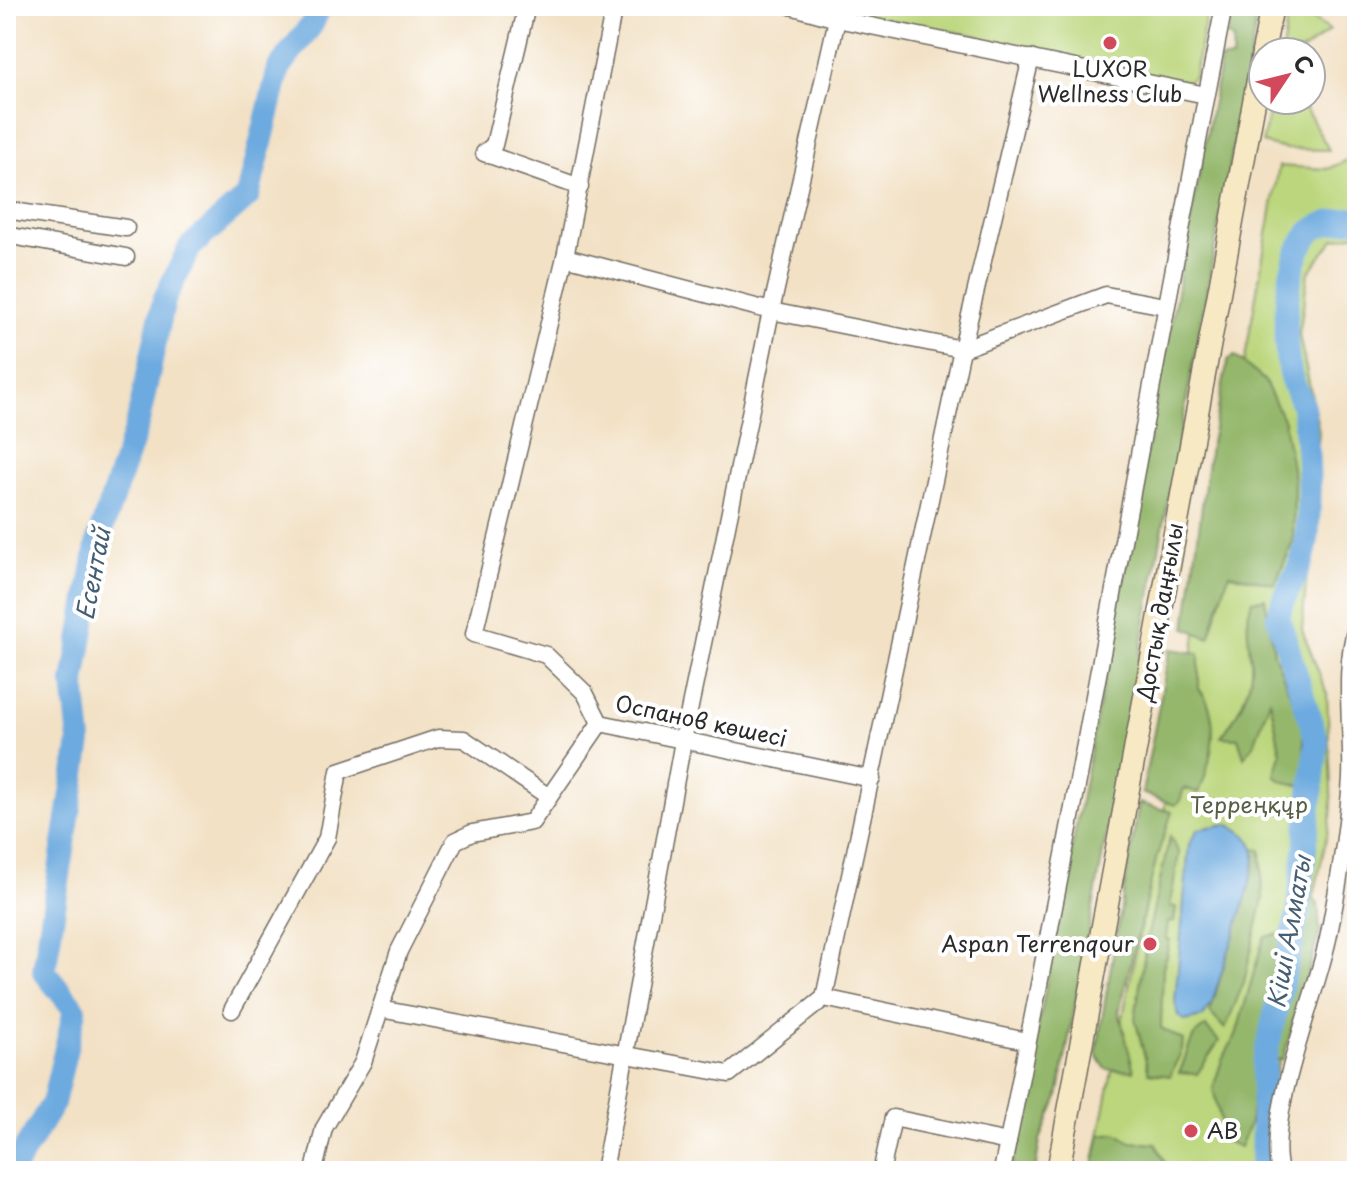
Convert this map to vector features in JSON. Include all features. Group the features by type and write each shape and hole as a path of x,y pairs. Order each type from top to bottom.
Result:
{"main road":[{"name":"Достық даңғылы","path":"1266,36 1272,6"},
{"name":"Достық даңғылы","path":"1058,1171 1251,116"}],"street":[{"path":"527,6 494,145 484,153 580,187"},
{"path":"600,723 585,693 546,655 474,634 565,257 614,6"},
{"path":"791,6 839,13 1206,95"},
{"path":"1002,1171 1120,566 1165,306 1224,6"},
{"path":"604,1171 683,741 771,311 839,13"},
{"path":"380,1009 624,1052 729,1074 824,998 962,349 1031,58"},
{"path":"6,210 126,228"},
{"path":"6,235 126,257"},
{"path":"565,257 771,311 962,349 1106,295 1165,306"},
{"path":"1280,1171 1277,1151 1282,1104 1320,977 1340,877 1351,778 1352,661 1357,625"},
{"name":"Оспанов көшесі","path":"314,1171 324,1128 363,1062 399,951 455,841 472,833 532,822 600,723 872,779"},
{"path":"232,1010 327,838 339,771 438,738 464,739 549,797"},
{"path":"824,998 1026,1041"},
{"path":"883,1163 893,1118 1008,1142"}],"green space":[{"name":"LUXOR Wellness Club","path":"827,6 1208,6 1194,76 1187,82 979,42 979,36 846,13"},
{"path":"1288,13 1303,14 1330,30 1322,36 1284,36"},
{"path":"1238,14 1256,23 1254,36 1247,36 1247,72 1058,1097 1040,1140 1035,1171 1011,1171 1221,59 1232,59 1233,40 1227,36 1230,17"},
{"path":"1268,116 1310,116 1329,150 1285,149 1262,143"},
{"name":"Терреңқұр","path":"1357,156 1357,234 1334,239 1308,274 1299,335 1319,431 1302,630 1327,693 1332,812 1255,1171 1092,1171 1171,776 1279,166 1327,169"},
{"path":"1235,356 1264,380 1284,421 1294,480 1293,542 1275,584 1229,574 1209,638 1186,628 1209,453 1228,360"},
{"path":"1265,598 1274,653 1303,727 1307,787 1281,781 1275,775 1281,754 1270,700 1254,745 1244,757 1238,738 1221,737 1238,712 1249,682 1248,624 1252,601"},
{"path":"1170,649 1199,653 1199,689 1211,712 1213,726 1211,754 1199,793 1184,788 1180,801 1175,805 1142,793"},
{"path":"1139,803 1172,812 1157,856 1119,1012 1134,1071 1106,1069 1096,1054"},
{"path":"1170,836 1179,853 1170,906 1176,907 1174,922 1168,922 1166,939 1170,940 1163,968 1161,1028 1183,1040 1182,1050 1170,1076 1149,1073 1135,1019 1146,943"},
{"path":"1254,849 1261,850 1263,899 1244,982 1225,1029 1210,1013 1242,903"},
{"path":"1304,890 1318,903 1320,931 1283,1059 1269,1061 1301,924"},
{"path":"1284,933 1258,1057 1250,1123 1240,1147 1225,1141 1213,1088 1222,1060 1236,1035 1264,937"},
{"path":"1206,1027 1219,1041 1197,1074 1179,1073 1192,1040"},
{"path":"1116,1133 1131,1142 1156,1144 1166,1165 1165,1171 1092,1171 1100,1135"}],"water":[{"path":"1226,824 1240,831 1251,843 1255,853 1254,865 1212,1003 1203,1017 1185,1021 1178,1016 1175,1001 1189,844 1198,829"}],"waterway":[{"name":"Есентай","path":"12,1171 53,1103 75,1010 44,971 80,742 74,682 98,540 138,422 164,300 190,247 248,196 279,68 312,24 320,6"},
{"name":"Кіші Алматы","path":"1262,1171 1264,1062 1298,914 1317,741 1278,617 1305,548 1309,505 1303,408 1292,380 1286,346 1287,303 1295,262 1311,232 1327,224 1357,218"}],"place":[{"name":"LUXOR Wellness Club","path":"1110,43"},
{"name":"Aspan Terrenqour","path":"1150,944"},
{"name":"AB","path":"1191,1131"}]}
